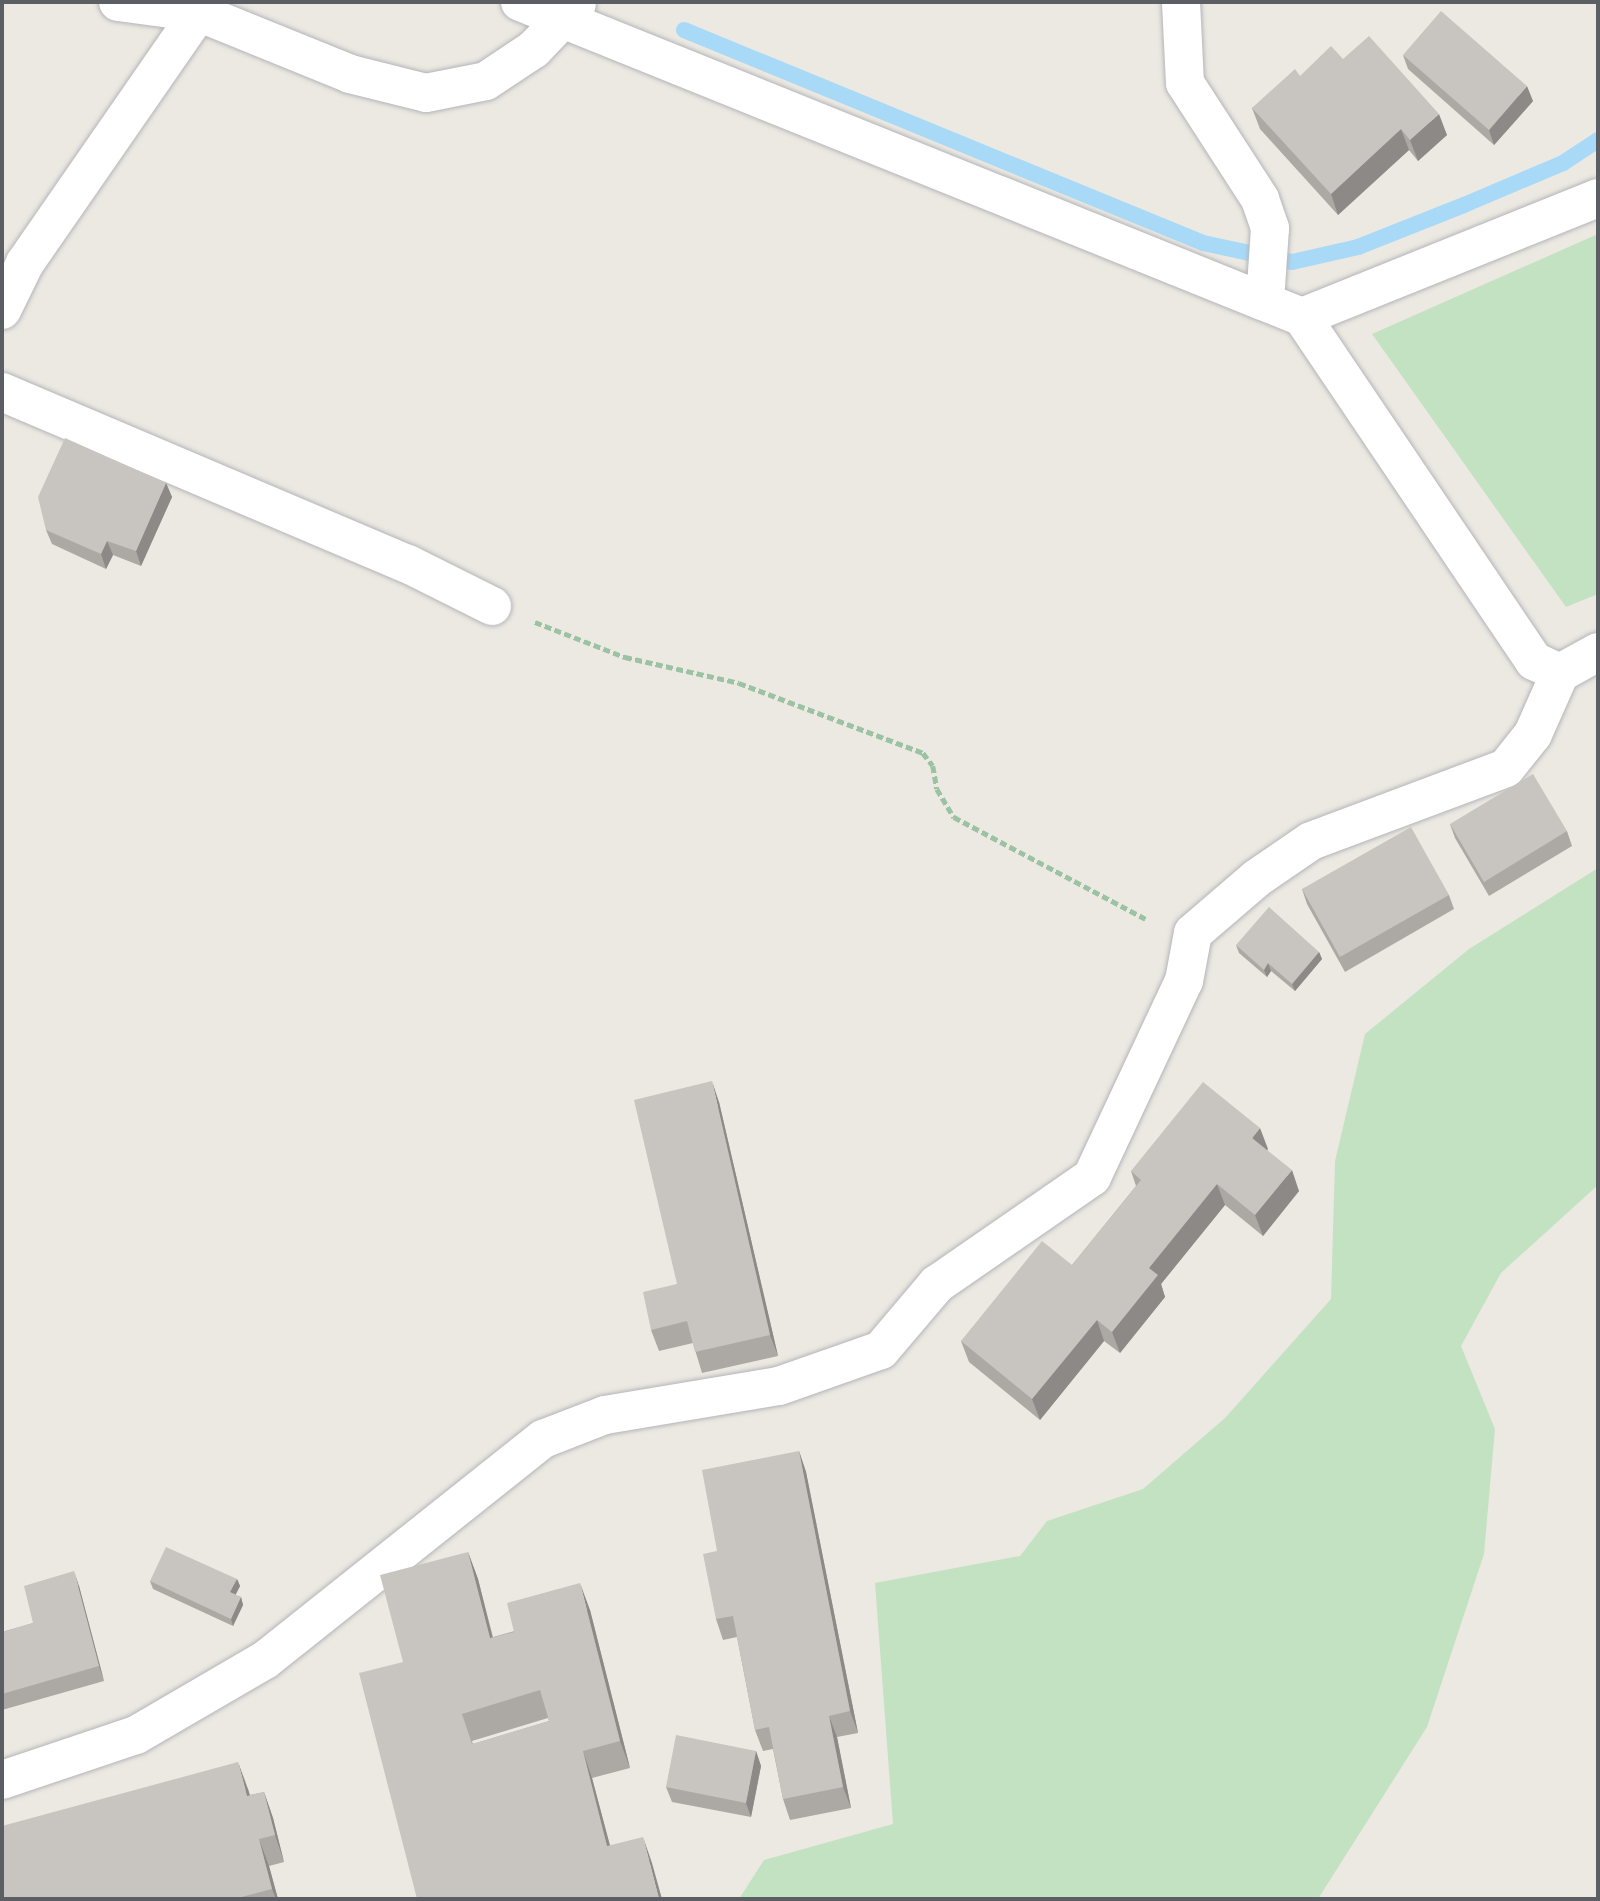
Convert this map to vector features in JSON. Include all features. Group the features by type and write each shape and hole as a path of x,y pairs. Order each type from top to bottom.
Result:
{"street":[{"path":"118,2 203,7 350,74 426,93 486,81 534,49 571,11"},
{"path":"520,2 571,11 1302,317 1534,661 1560,673"},
{"path":"1181,2 1185,83 1260,199 1270,228 1265,302"},
{"path":"2,310 25,263 203,7"},
{"path":"1302,317 1598,198"},
{"path":"2,392 408,564 492,606"},
{"path":"2,1780 136,1735 265,1660 543,1439 605,1415 779,1386 881,1350 937,1284 1092,1177 1184,981 1193,933 1256,878 1311,841 1506,768 1533,734 1560,673 1598,652"}],"path":[{"path":"492,606 625,657 739,683 923,753 933,766 937,789 954,817 1158,925 1193,933"}],"green space":[{"path":"1598,234 1598,594 1566,607 1372,334"},
{"path":"1598,868 1598,1185 1501,1273 1461,1346 1495,1429 1484,1554 1427,1727 1318,1899 739,1899 764,1860 893,1824 875,1583 1020,1556 1047,1521 1143,1489 1225,1418 1331,1299 1335,1161 1365,1034 1469,949"}],"building":[{"path":"1441,11 1527,86 1489,130 1403,55"},
{"path":"1369,36 1439,114 1410,140 1401,129 1331,194 1252,108 1295,69 1300,76 1331,46 1343,59"},
{"path":"65,438 166,483 136,551 107,541 101,554 46,530 38,497"},
{"path":"1533,774 1567,831 1484,882 1450,824"},
{"path":"1411,827 1449,895 1340,957 1302,889"},
{"path":"1269,907 1319,952 1292,984 1268,963 1264,970 1236,945"},
{"path":"712,1081 770,1335 695,1352 687,1321 651,1330 643,1292 677,1284 634,1100"},
{"path":"1203,1082 1260,1128 1252,1138 1292,1170 1255,1215 1217,1184 1149,1268 1158,1275 1112,1332 1097,1320 1032,1399 961,1341 1042,1241 1072,1265 1141,1180 1131,1171"},
{"path":"799,1451 850,1711 829,1716 843,1787 783,1799 769,1727 755,1730 733,1616 716,1619 703,1554 717,1551 702,1470"},
{"path":"166,1547 237,1579 230,1592 241,1597 231,1619 150,1581"},
{"path":"468,1552 490,1638 514,1632 507,1603 580,1583 620,1741 583,1751 607,1846 643,1837 659,1899 417,1899 359,1673 403,1662 380,1575","holes":["540,1690 549,1721 472,1744 462,1714"]},
{"path":"74,1571 99,1666 2,1694 2,1632 33,1623 24,1586"},
{"path":"676,1735 756,1751 746,1803 666,1787"},
{"path":"238,1762 247,1796 264,1792 275,1835 259,1839 272,1889 234,1899 2,1899 2,1826"}],"waterway":[{"path":"684,30 1203,243 1292,262 1358,247 1464,205 1563,163 1598,140"}]}
